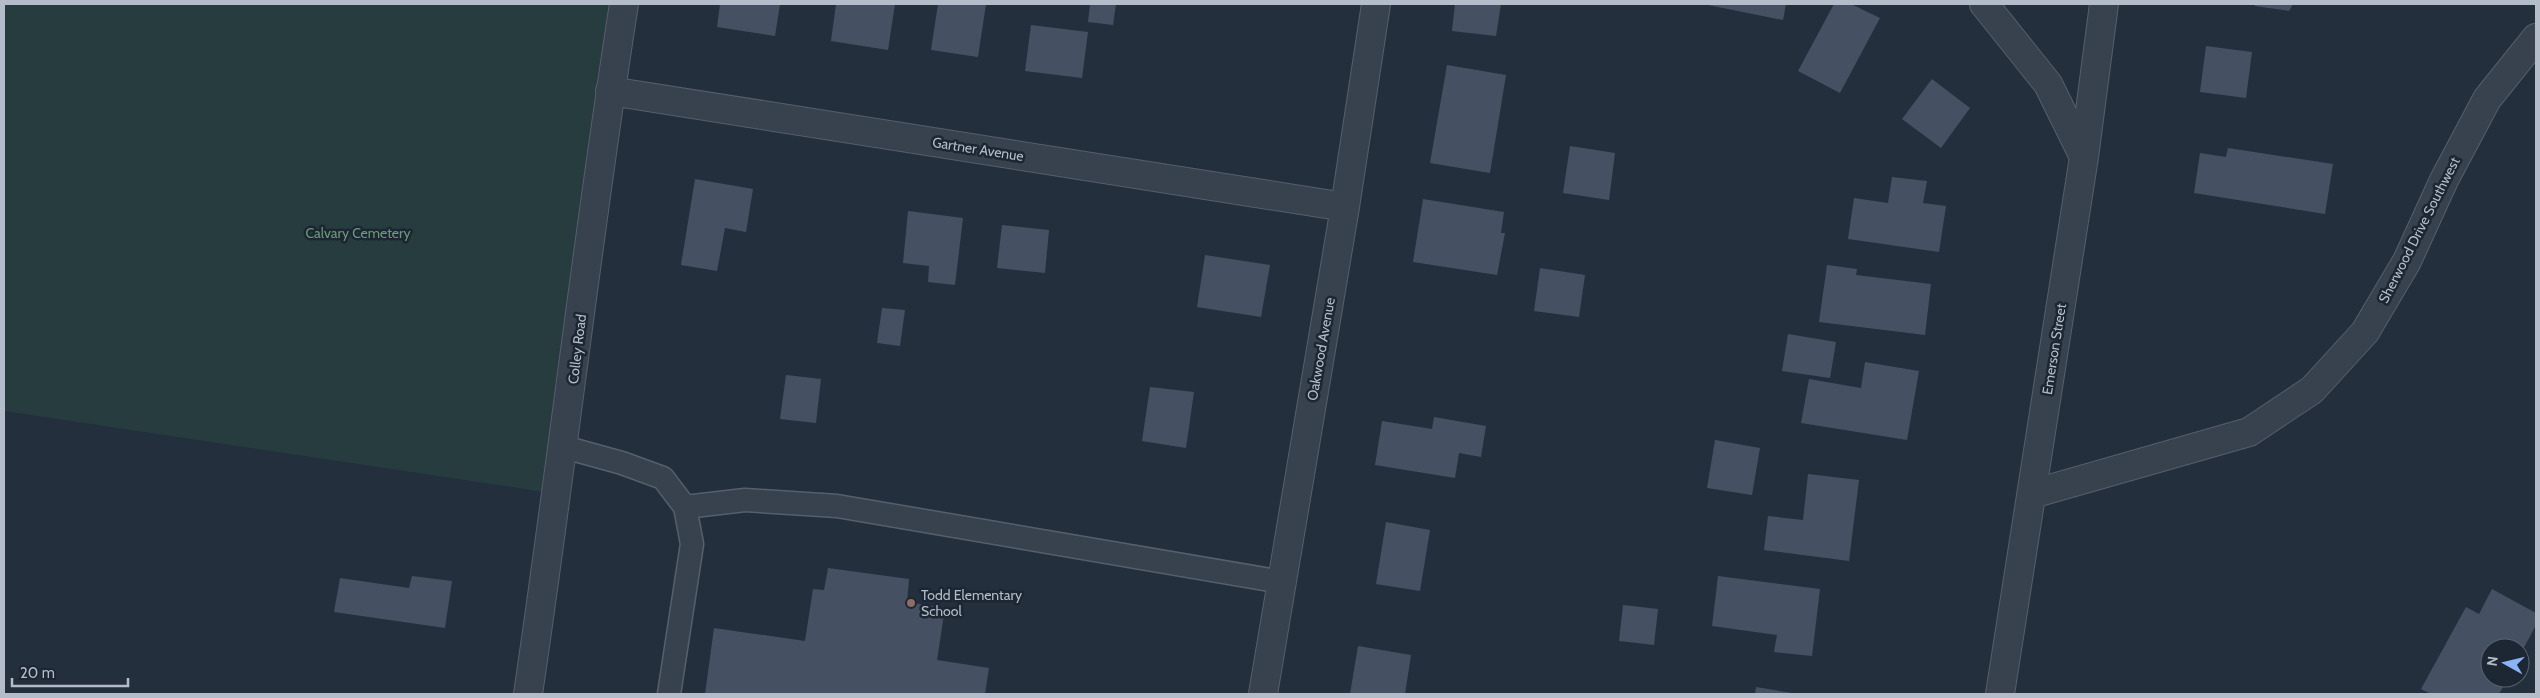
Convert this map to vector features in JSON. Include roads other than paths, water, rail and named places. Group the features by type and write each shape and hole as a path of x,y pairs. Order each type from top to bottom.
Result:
{"street":[{"name":"Colley Road","path":"528,694 564,447 610,91 624,4"},
{"name":"Oakwood Avenue","path":"1263,694 1345,207 1376,4"},
{"path":"1984,4 2048,84 2084,157"},
{"name":"Emerson Street","path":"2000,694 2084,157 2104,4"},
{"name":"Sherwood Drive Southwest","path":"2032,494 2248,432 2312,390 2365,332 2407,261 2444,180 2487,100 2536,38"},
{"name":"Gartner Avenue","path":"610,91 1345,207"}],"lane":[{"path":"564,447 622,463 663,478 685,507 692,544 669,694"},
{"path":"685,507 744,500 836,506 1282,582"}],"place":[{"name":"Todd Elementary School","path":"911,603"}],"park label":[{"name":"Calvary Cemetery","path":"358,233"}]}
